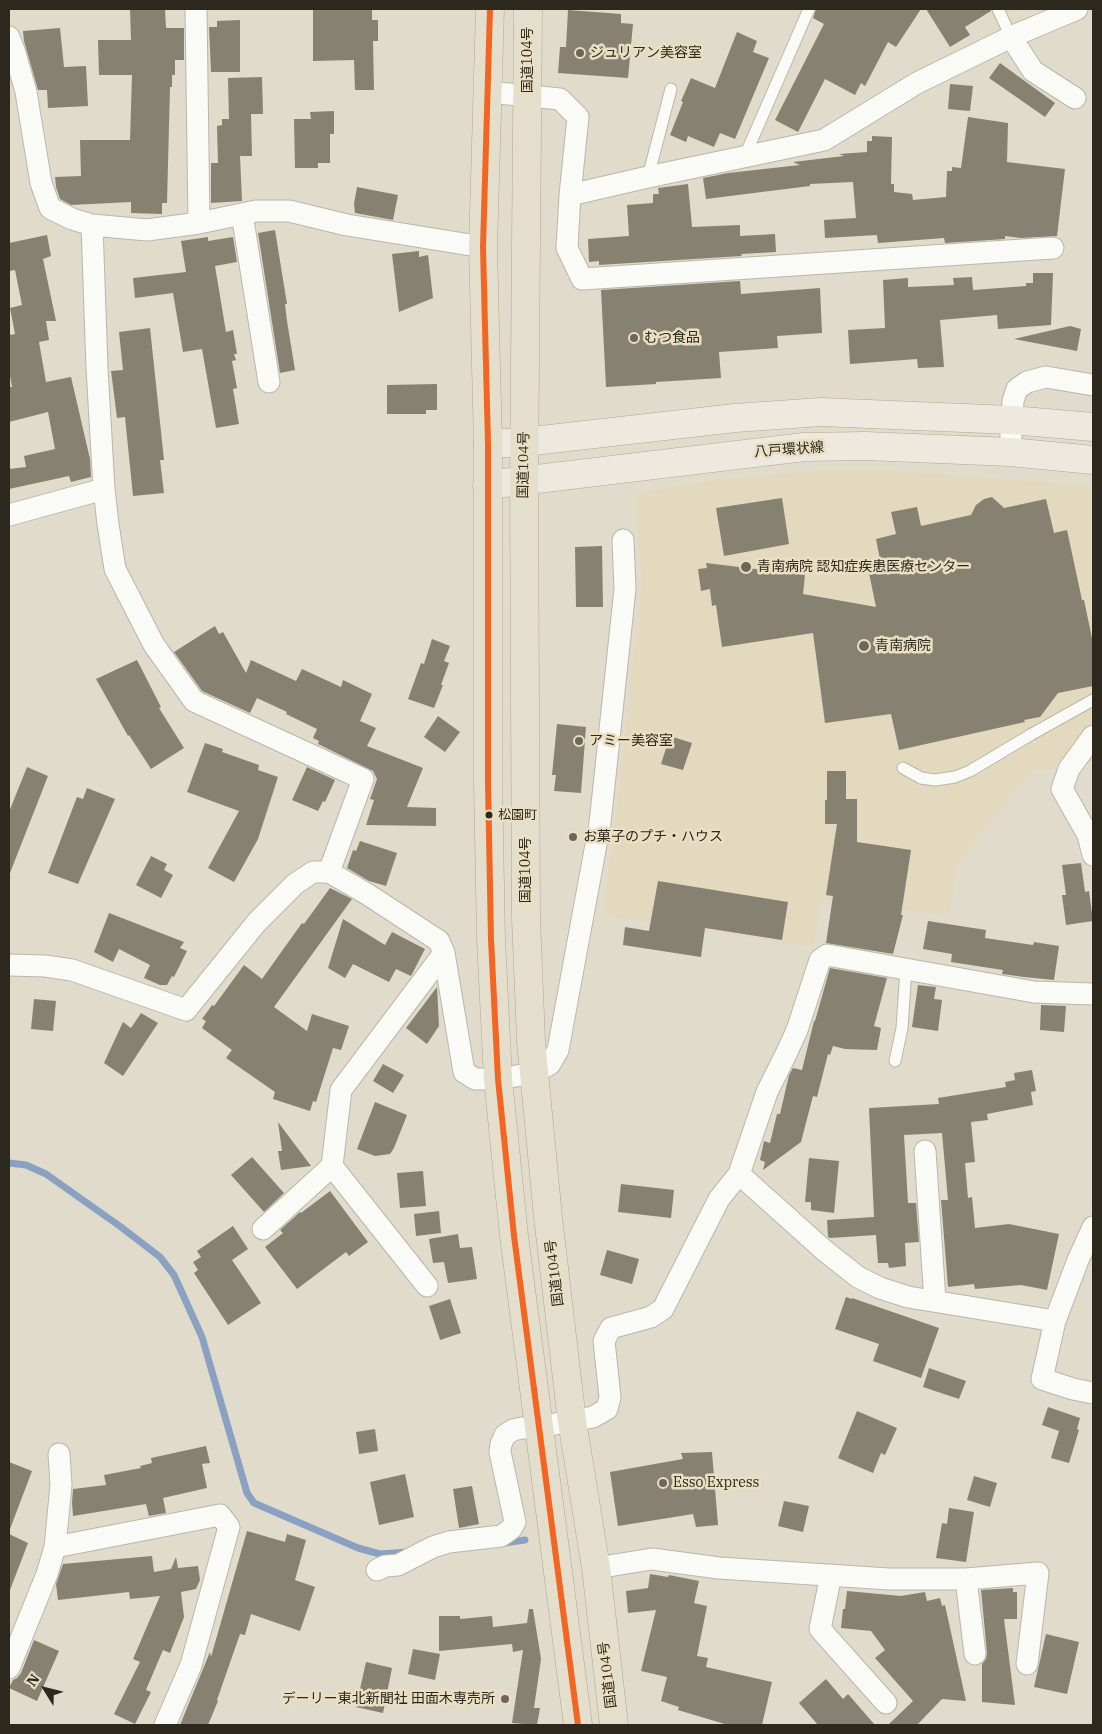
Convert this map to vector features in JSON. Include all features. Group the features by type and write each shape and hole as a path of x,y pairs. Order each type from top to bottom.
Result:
{"highway":[{"path":"490,9 484,247 488,444 490,919 498,1079 514,1236 578,1725"},
{"name":"国道104号","path":"528,9 524,442 526,918 534,1073 548,1217 572,1421 596,1568 614,1725"}],"main road":[{"path":"488,444 524,442 735,418 821,412 1011,420 1093,427"},
{"name":"八戸環状線","path":"487,485 804,447 866,446 1010,452 1093,460"}],"street":[{"path":"196,9 200,223"},
{"path":"570,195 824,140 917,83 1011,37 1077,9"},
{"path":"1011,37 1033,71 1075,98"},
{"path":"11,48 26,92 41,183 50,208 72,219 92,225 147,230 200,223 256,211 289,211 347,224 484,247"},
{"path":"488,92 560,99 578,117 567,248 582,279 1053,248"},
{"path":"242,214 269,382"},
{"path":"92,225 104,489 115,569 154,645 194,701 363,778 329,872"},
{"path":"1010,452 1012,401 1017,390 1027,382 1046,377 1093,385"},
{"path":"9,515 104,489"},
{"path":"9,964 46,966 72,970 186,1010 257,922 295,884 312,872 329,872 367,894 439,941 444,953 464,1072 475,1080 498,1079 534,1073 550,1064 558,1050 600,824 625,589 623,540"},
{"path":"1093,736 1069,769 1062,789 1088,834 1093,855"},
{"path":"263,1229 332,1166 341,1090 444,953"},
{"path":"377,1570 385,1566 398,1565 433,1547 449,1542 501,1536 511,1529 515,1522 500,1452 505,1435 513,1430 593,1417 608,1409 610,1397 604,1341 611,1328 651,1317 663,1309 719,1200 739,1174 767,1092 797,1030 820,960 827,955 1034,992 1093,994"},
{"path":"925,1151 935,1301"},
{"path":"332,1166 427,1286"},
{"path":"739,1174 825,1251 858,1277 908,1297 1055,1321"},
{"path":"1093,1227 1078,1260 1055,1321 1042,1379 1093,1393"},
{"path":"9,1668 47,1574 55,1547 61,1485 59,1454"},
{"path":"55,1547 220,1515 229,1527 191,1665 165,1725"},
{"path":"596,1568 652,1559 719,1568 904,1580 966,1579 1038,1573 1027,1664"},
{"path":"830,1575 820,1629 886,1703"},
{"path":"966,1579 975,1654"}],"lane":[{"path":"744,158 809,9"},
{"path":"998,9 1011,37"},
{"path":"648,177 671,89"},
{"path":"903,768 921,778 935,780 955,777 970,771 1093,700"},
{"path":"895,1061 902,1028 906,969"}],"shaded area":[{"name":"青南病院","path":"823,470 885,470 1093,486 1093,718 1052,771 1034,769 958,861 949,916 822,900 813,947 602,915 615,821 642,580 636,493 711,481"}],"building":[{"path":"130,9 165,9 166,28 184,28 184,60 175,60 175,75 172,75 172,87 170,87 167,203 162,203 162,214 131,213 131,202 71,205 60,199 56,187 55,177 81,176 80,140 130,140 132,75 99,75 98,40 131,40"},
{"path":"313,9 372,9 372,20 378,20 378,41 373,41 374,90 355,90 354,60 313,61"},
{"path":"816,9 921,9 896,47 888,42 865,86 861,83 855,95 825,79 798,132 775,120 824,24 813,18"},
{"path":"926,9 991,9 991,11 965,27 970,35 950,47"},
{"path":"568,10 621,14 621,23 633,24 628,78 558,73 560,47 566,47"},
{"path":"240,20 240,72 211,72 209,27 217,27 217,21"},
{"path":"60,28 64,67 86,66 88,106 48,108 47,90 38,90 23,31"},
{"path":"737,32 757,41 753,52 769,58 735,139 720,133 714,147 688,136 686,142 670,135 691,78 715,88"},
{"path":"1000,63 1055,103 1045,117 989,78"},
{"path":"262,77 263,114 251,114 252,156 240,156 242,201 211,203 211,163 218,163 217,126 222,125 222,119 229,119 228,78"},
{"path":"950,84 973,86 970,111 948,109"},
{"path":"334,111 334,134 330,134 330,163 318,163 318,168 295,168 294,119 311,119 310,112"},
{"path":"968,117 1008,123 1007,162 1065,169 1057,236 1021,238 1005,236 1005,239 945,243 944,238 878,243 877,235 825,238 824,220 856,218 853,182 810,184 810,186 706,199 703,178 728,173 800,165 793,162 844,156 839,154 867,152 867,141 872,141 872,136 892,137 891,184 894,184 894,192 912,194 913,200 946,197 947,171 952,171 952,167 961,168"},
{"path":"688,184 692,227 740,225 740,236 775,234 776,252 599,265 599,261 589,262 588,239 629,236 627,205 653,203 653,194 659,194 658,188"},
{"path":"357,187 398,195 393,220 355,213 354,204"},
{"path":"275,230 295,370 280,373 258,233"},
{"path":"47,235 51,256 43,259 56,321 46,321 49,340 39,342 46,382 71,377 90,459 91,477 71,482 69,476 9,489 9,469 26,467 24,456 55,449 48,412 9,422 9,387 12,387 9,370 9,335 15,334 10,308 22,305 15,270 9,271 9,243"},
{"path":"208,237 208,241 233,237 237,262 215,266 226,332 233,330 237,354 234,354 236,360 232,361 237,388 233,389 239,424 216,428 202,349 183,352 173,293 135,298 133,278 186,272 181,241"},
{"path":"419,251 419,257 428,255 433,298 399,312 392,254"},
{"path":"1033,273 1053,273 1051,325 998,329 997,315 940,320 944,367 918,368 917,359 850,364 848,330 885,328 883,280 908,278 908,287 954,285 953,278 972,277 973,290 1026,286 1026,283 1033,283"},
{"path":"740,281 741,294 820,288 822,333 777,336 778,348 719,352 721,378 606,387 601,290"},
{"path":"1070,326 1081,329 1077,351 1014,339"},
{"path":"150,328 164,460 160,460 164,493 133,496 125,417 117,418 111,371 123,370 119,332"},
{"path":"437,384 437,410 426,410 426,414 387,414 387,385"},
{"path":"992,497 1004,508 1046,499 1054,533 1067,530 1082,600 1084,600 1093,643 1093,686 1058,693 1040,717 899,750 891,714 825,723 813,633 722,647 716,605 712,606 710,589 701,591 698,569 707,568 706,563 805,575 803,594 876,607 868,568 881,565 876,539 896,534 891,512 917,507 921,526 971,515 976,505 984,499"},
{"path":"782,498 789,544 724,556 716,508"},
{"path":"602,546 603,607 576,607 575,547"},
{"path":"215,626 219,634 223,632 246,673 251,660 296,681 302,669 341,687 343,680 372,694 360,721 376,728 367,746 423,768 407,807 436,808 436,826 366,825 374,800 370,799 377,779 373,771 318,744 319,741 313,738 317,729 286,714 287,712 257,698 250,713 202,691 174,652"},
{"path":"432,639 450,646 444,661 449,663 434,708 408,699 421,663 424,664"},
{"path":"137,660 161,707 159,708 184,748 151,769 128,736 96,679"},
{"path":"438,716 460,732 445,752 424,737"},
{"path":"557,724 586,727 581,793 554,791 556,775 552,775"},
{"path":"670,736 692,743 683,770 661,764"},
{"path":"205,743 223,749 222,752 259,765 258,770 278,777 258,839 234,882 208,868 239,811 187,792"},
{"path":"27,767 48,776 10,873 9,812"},
{"path":"307,767 335,780 325,802 323,801 318,811 292,800"},
{"path":"827,771 846,771 846,799 857,799 857,842 911,850 901,915 903,915 893,954 826,943 833,896 826,895 837,824 825,824"},
{"path":"87,788 115,799 78,884 48,873 77,797 83,799"},
{"path":"360,841 397,853 386,886 369,881 347,868 353,850 356,851"},
{"path":"151,856 167,864 164,870 173,875 161,898 136,885"},
{"path":"1081,863 1085,892 1089,891 1093,921 1066,925 1062,895 1066,895 1062,865"},
{"path":"658,881 788,902 782,940 705,928 701,957 623,945 625,927 649,931"},
{"path":"330,888 352,899 274,1007 307,1031 312,1014 349,1026 341,1050 333,1048 316,1102 313,1101 310,1111 273,1099 275,1092 226,1058 232,1050 202,1028 206,1021 202,1019 244,965 262,979"},
{"path":"109,913 184,942 180,948 187,951 174,977 172,976 167,985 160,985 144,978 150,965 119,949 113,962 94,952"},
{"path":"343,919 385,945 392,932 425,949 411,976 396,969 389,982 353,964 345,978 328,968"},
{"path":"928,921 986,930 985,938 1033,945 1034,942 1059,946 1054,980 1002,974 1003,970 951,962 952,954 923,949"},
{"path":"830,968 887,978 874,1026 881,1028 877,1050 845,1049 833,1046 830,1055 828,1054 817,1097 813,1096 801,1142 763,1170 765,1162 760,1160 764,1141 770,1143 777,1114 780,1114 789,1075 793,1068 802,1070"},
{"path":"918,985 936,987 934,999 942,1000 938,1031 912,1027"},
{"path":"437,987 439,1026 427,1044 406,1028"},
{"path":"34,999 56,1001 53,1031 31,1029"},
{"path":"1041,1005 1066,1006 1064,1032 1040,1030"},
{"path":"141,1013 158,1023 123,1076 104,1063 123,1022 131,1028"},
{"path":"383,1064 404,1075 393,1093 373,1081"},
{"path":"1032,1070 1036,1091 1031,1092 1033,1105 987,1114 988,1120 971,1122 975,1162 965,1163 968,1198 972,1197 975,1228 1009,1224 1059,1234 1047,1290 1021,1285 975,1289 974,1284 948,1287 941,1200 948,1200 942,1133 904,1135 908,1203 916,1203 919,1242 905,1243 906,1266 889,1268 888,1263 878,1263 876,1235 828,1237 827,1220 874,1217 869,1108 939,1104 938,1098 1006,1087 1005,1082 1015,1080 1014,1073"},
{"path":"375,1102 407,1115 390,1154 375,1156 357,1149"},
{"path":"278,1122 311,1166 281,1170 278,1151 282,1151"},
{"path":"252,1157 284,1193 264,1212 231,1175"},
{"path":"809,1158 839,1161 834,1213 811,1210 811,1202 805,1202"},
{"path":"423,1171 426,1206 400,1208 397,1173"},
{"path":"621,1184 674,1190 671,1218 618,1212"},
{"path":"330,1191 368,1242 349,1256 346,1252 297,1289 265,1247 283,1233 280,1230 300,1212"},
{"path":"439,1211 441,1233 416,1236 414,1214"},
{"path":"233,1226 248,1249 232,1260 261,1303 228,1325 194,1273 198,1270 193,1262 201,1257 197,1251"},
{"path":"458,1234 460,1248 472,1247 477,1279 448,1283 444,1262 433,1263 429,1239"},
{"path":"607,1250 639,1259 632,1284 600,1275"},
{"path":"846,1297 939,1328 921,1378 873,1361 879,1344 835,1329"},
{"path":"450,1299 461,1333 440,1340 429,1306"},
{"path":"929,1368 966,1381 959,1399 923,1387"},
{"path":"1048,1407 1080,1418 1077,1429 1079,1430 1069,1463 1051,1458 1059,1431 1042,1425"},
{"path":"857,1411 897,1428 885,1455 881,1453 873,1473 838,1458"},
{"path":"375,1429 378,1451 359,1454 356,1432"},
{"path":"206,1446 210,1463 202,1464 207,1488 163,1498 166,1513 149,1516 146,1504 73,1516 73,1489 106,1485 104,1475 141,1468 140,1466 152,1463 151,1458"},
{"name":"Esso Express","path":"712,1452 718,1525 696,1527 693,1514 618,1526 610,1472 683,1459 681,1453"},
{"path":"9,1462 32,1471 10,1529 9,1528"},
{"path":"405,1474 414,1517 379,1525 370,1482"},
{"path":"974,1476 997,1483 990,1507 967,1500"},
{"path":"472,1486 479,1524 459,1528 453,1489"},
{"path":"784,1501 809,1506 803,1532 778,1526"},
{"path":"949,1508 974,1512 966,1562 936,1558 942,1523 947,1524"},
{"path":"247,1531 285,1542 287,1534 306,1540 295,1580 315,1587 300,1631 251,1614 245,1635 240,1634 208,1725 180,1725 210,1652 211,1657"},
{"path":"9,1534 28,1543 10,1590 9,1590"},
{"path":"152,1556 154,1572 171,1569 176,1557 178,1568 198,1566 200,1580 196,1589 181,1592 184,1617 170,1653 163,1650 146,1690 151,1692 135,1724 114,1714 140,1662 133,1659 160,1596 130,1599 129,1592 58,1600 56,1584 63,1564"},
{"path":"650,1574 668,1577 669,1575 699,1581 694,1603 707,1606 697,1656 708,1658 706,1667 772,1682 762,1725 728,1725 678,1710 679,1707 661,1701 667,1677 641,1671 656,1610 628,1613 626,1591 648,1588"},
{"path":"1013,1588 1013,1592 1017,1592 1017,1619 1004,1619 1015,1705 982,1702 982,1664 986,1659 987,1653 981,1590"},
{"path":"847,1591 901,1596 925,1592 927,1601 940,1598 942,1606 945,1605 966,1701 942,1699 917,1725 888,1725 913,1701 875,1658 885,1650 871,1631 841,1628"},
{"path":"529,1609 533,1609 541,1659 534,1708 540,1708 537,1725 512,1723 523,1650 513,1652 512,1644 439,1651 439,1616 460,1616 460,1619 492,1616 493,1627 527,1623"},
{"path":"1046,1634 1079,1642 1067,1694 1034,1687"},
{"path":"34,1640 59,1651 37,1701 9,1688 13,1680 21,1673"},
{"path":"413,1649 440,1654 435,1680 408,1674"},
{"path":"366,1662 392,1668 383,1713 356,1707"},
{"path":"826,1679 843,1699 848,1694 875,1725 818,1725 799,1703"}],"waterway":[{"path":"9,1163 26,1165 46,1174 160,1257 174,1275 202,1337 247,1493 254,1503 358,1548 380,1554 408,1552"},
{"path":"504,1543 525,1540"}],"transit line":[{"path":"490,9 483,247 488,444 488,783 491,939 498,1079 514,1236 578,1725"}],"place":[{"name":"ジュリアン美容室","path":"580,53"},
{"name":"むつ食品","path":"634,338"},
{"name":"青南病院 認知症疾患医療センター","path":"746,567"},
{"name":"青南病院","path":"864,646"},
{"name":"アミー美容室","path":"579,741"},
{"name":"松園町","path":"489,815"},
{"name":"お菓子のプチ・ハウス","path":"573,837"},
{"name":"Esso Express","path":"663,1483"},
{"name":"デーリー東北新聞社 田面木専売所","path":"505,1699"}]}
